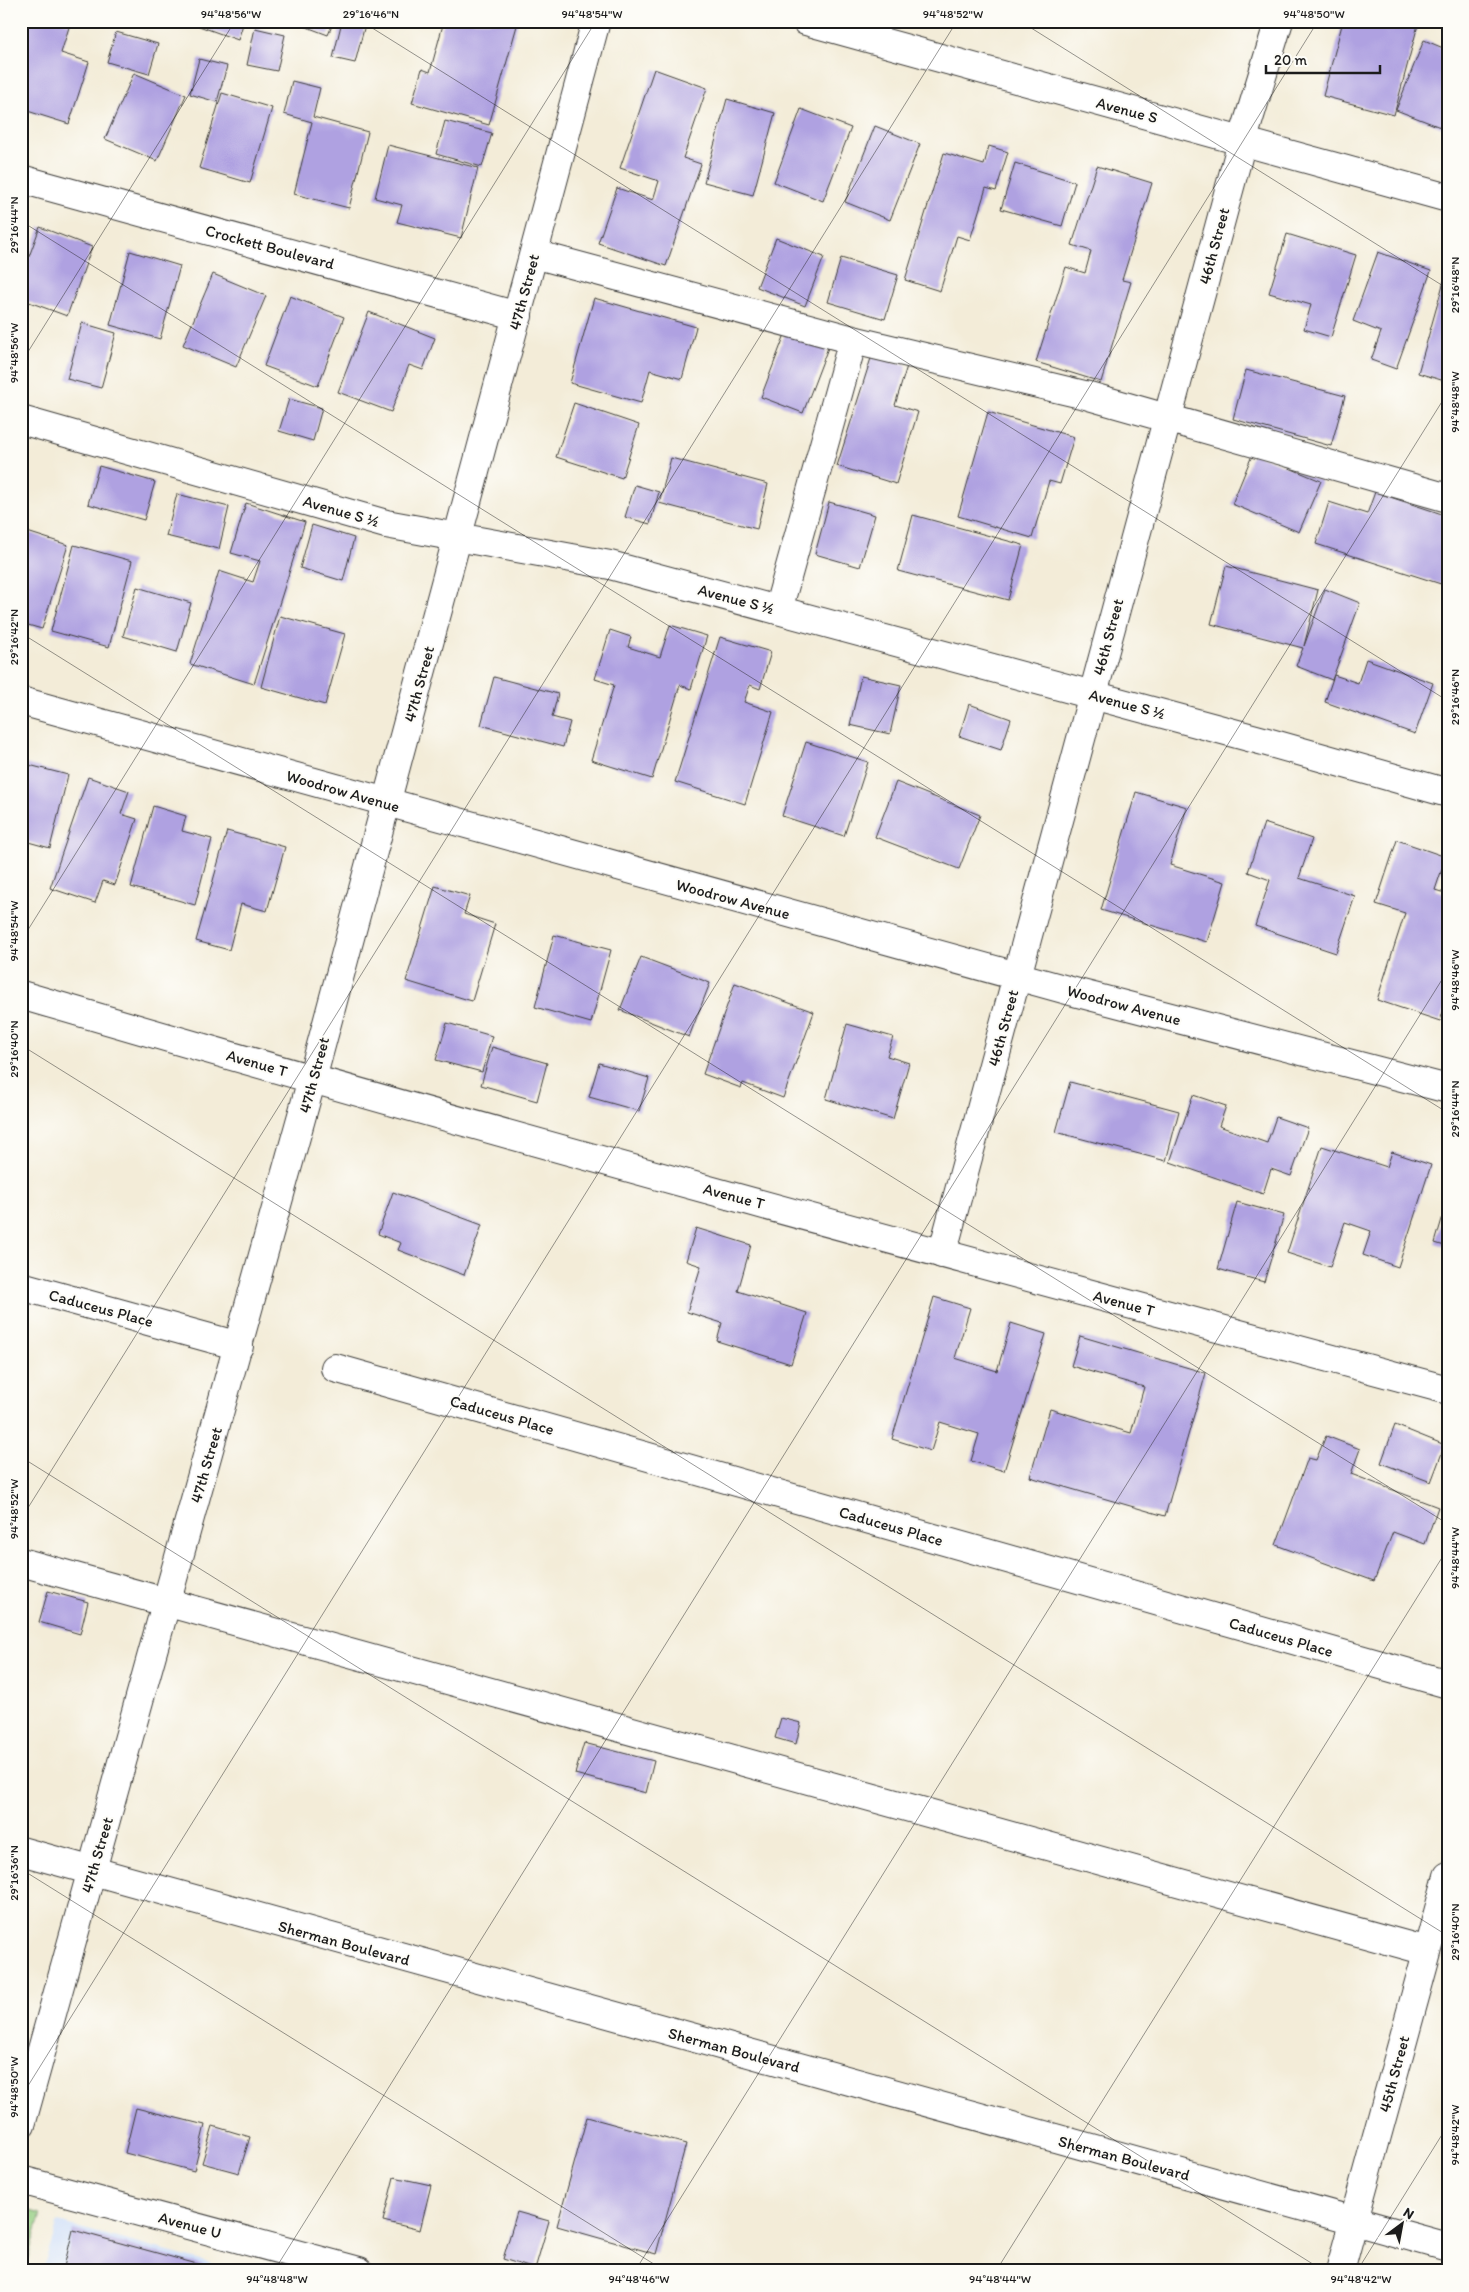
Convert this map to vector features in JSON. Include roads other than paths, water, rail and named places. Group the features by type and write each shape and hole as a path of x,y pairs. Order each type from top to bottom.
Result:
{"street":[{"name":"47th Street","path":"21,2125 240,1346 459,537 596,21"},
{"name":"Avenue S","path":"806,21 1448,198"},
{"name":"46th Street","path":"942,1254 1242,142 1279,21"},
{"name":"Crockett Boulevard","path":"21,179 518,316"},
{"path":"534,254 853,340 1089,396 1448,498"},
{"path":"778,610 853,340"},
{"name":"Avenue S ½","path":"21,420 386,524 610,565 1448,793"},
{"name":"Woodrow Avenue","path":"21,701 1016,976 1448,1089"},
{"name":"Avenue T","path":"21,995 312,1079 942,1254 1448,1390"},
{"name":"Caduceus Place","path":"21,1286 240,1346"},
{"name":"Caduceus Place","path":"335,1368 1448,1684"},
{"path":"21,1562 1427,1951"},
{"name":"Sherman Boulevard","path":"21,1851 1448,2247"},
{"name":"45th Street","path":"1340,2271 1448,1876"},
{"name":"Avenue U","path":"21,2180 360,2271"}]}
